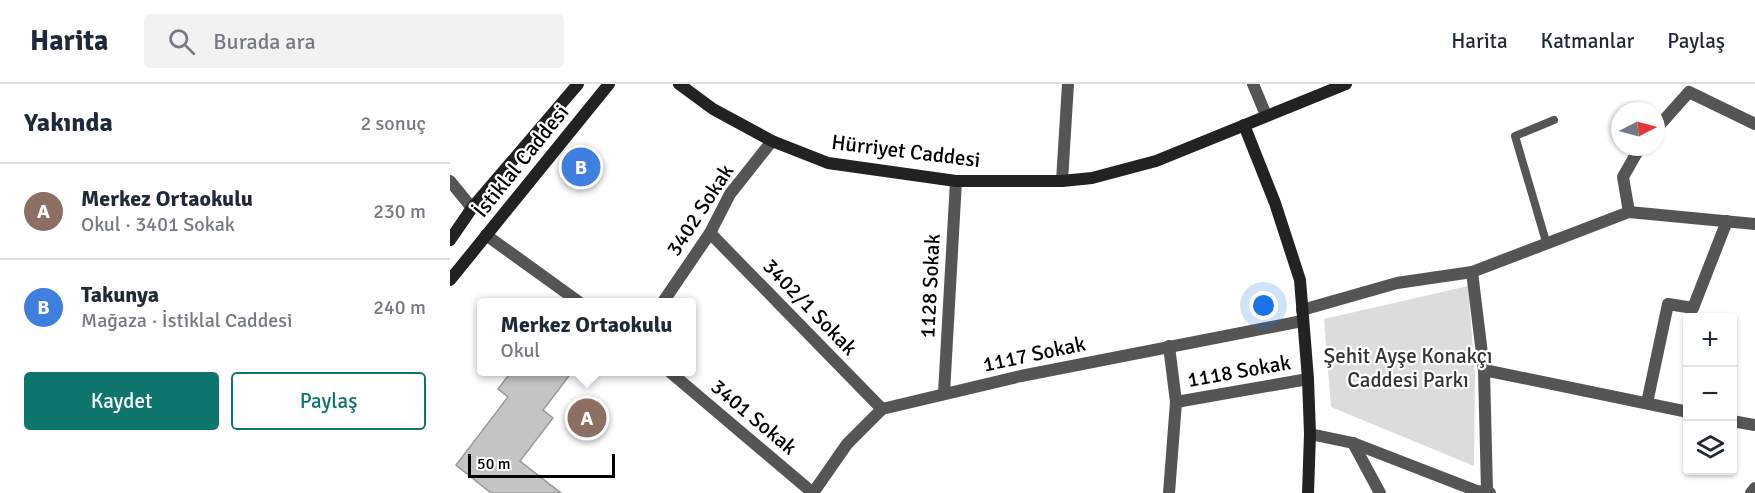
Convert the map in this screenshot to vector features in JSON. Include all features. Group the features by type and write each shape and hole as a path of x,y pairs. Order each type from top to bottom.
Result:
{"street":[{"name":"İstiklal Caddesi","path":"450,240 472,208 578,84"},
{"name":"İstiklal Caddesi","path":"450,280 609,84"},
{"name":"Hürriyet Caddesi","path":"679,84 713,109 772,141 828,163 956,181 1062,182 1092,178 1156,162 1346,84"},
{"path":"1062,182 1068,84"},
{"path":"1253,84 1266,115"},
{"path":"1665,117 1688,88 1755,123"},
{"path":"1244,125 1275,203 1300,280 1308,379 1310,434 1308,493"},
{"name":"3402 Sokak","path":"666,298 710,232 730,194 772,141"},
{"path":"1635,156 1623,177 1629,212 1727,221 1753,220"},
{"path":"450,181 472,208"},
{"name":"1128 Sokak","path":"944,393 956,181"},
{"name":"1117 Sokak","path":"882,409 944,393 1169,346 1302,315 1397,283 1472,272 1629,212"},
{"path":"1647,403 1668,304 1693,308 1727,221"},
{"name":"3402/1 Sokak","path":"710,232 882,409"},
{"path":"486,235 572,298"},
{"path":"1310,434 1353,442 1483,492 1484,370 1472,272"},
{"name":"1118 Sokak","path":"1168,493 1176,402 1169,346"},
{"path":"1484,370 1683,410"},
{"name":"3401 Sokak","path":"675,376 817,492"},
{"name":"1118 Sokak","path":"1176,402 1308,379"},
{"path":"817,492 847,444 882,409"},
{"path":"1737,422 1755,425"},
{"path":"1353,442 1380,493"},
{"path":"1751,493 1755,488"}],"lane":[{"path":"1547,244 1515,136 1554,120"}],"green space":[{"name":"Şehit Ayşe Konakçı Caddesi Parkı","path":"1468,286 1475,375 1474,466 1331,407 1324,319"}],"building":[{"path":"508,376 569,376 543,410 553,418 520,461 561,493 491,493 456,465 508,397 498,389"}],"place":[{"name":"Takunya","path":"581,167"},
{"name":"Merkez Ortaokulu","path":"587,418"}]}
